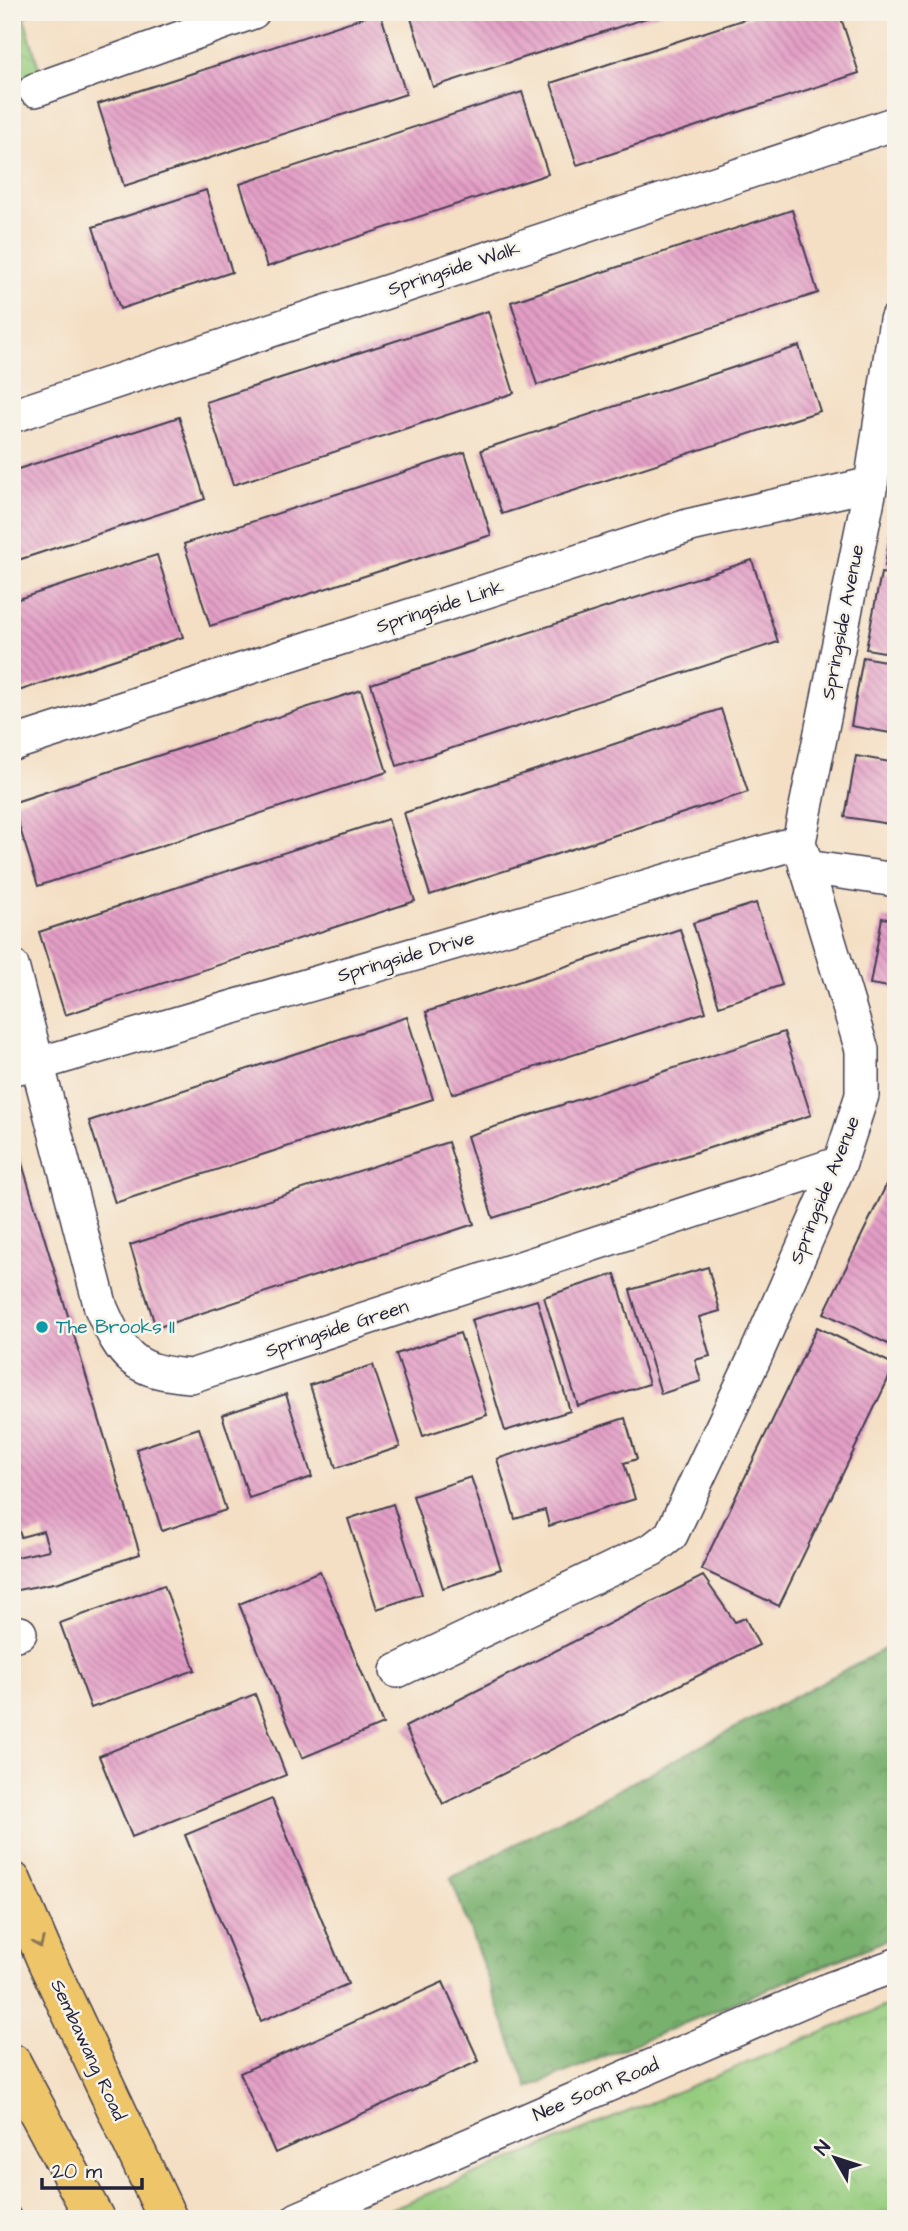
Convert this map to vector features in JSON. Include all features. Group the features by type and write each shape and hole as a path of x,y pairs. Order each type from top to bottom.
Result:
{"main road":[{"name":"Sembawang Road","path":"12,1881 47,1962 168,2219"},
{"path":"12,2063 95,2219"}],"street":[{"path":"35,90 253,12"},
{"name":"Springside Walk","path":"12,416 896,123"},
{"name":"Springside Avenue","path":"397,1671 653,1549 671,1535 755,1357 840,1163 862,1095 862,1050 802,854 871,484 896,320"},
{"name":"Springside Link","path":"12,744 691,525 871,484"},
{"name":"Springside Drive","path":"25,1066 802,854 896,880"},
{"path":"12,966 25,1066"},
{"name":"Springside Green","path":"25,1066 100,1308 114,1337 134,1362 158,1374 191,1376 840,1163"},
{"name":"Nee Soon Road","path":"298,2219 830,1989 896,1965"}],"green space":[{"path":"12,12 33,12 24,17 41,75 12,92"},
{"path":"896,1643 896,1936 528,2088 451,1878"},
{"path":"896,2002 896,2219 366,2219"}],"building":[{"path":"380,12 406,94 124,186 98,104"},
{"path":"409,12 662,12 662,13 433,87"},
{"path":"766,12 839,12 859,73 577,165 551,83"},
{"path":"522,92 548,174 267,267 240,184"},
{"path":"206,190 232,272 120,309 93,227"},
{"path":"792,210 818,293 537,385 511,302"},
{"path":"488,311 514,393 233,485 206,402"},
{"path":"799,346 820,411 502,514 481,450"},
{"path":"179,417 205,499 12,562 12,471"},
{"path":"465,452 491,535 210,626 184,544"},
{"path":"896,509 896,568 885,566"},
{"path":"157,555 183,637 12,693 12,601"},
{"path":"752,560 778,642 397,766 371,684"},
{"path":"881,573 896,575 896,654 866,649"},
{"path":"863,657 896,663 896,734 851,726"},
{"path":"361,690 387,772 38,886 12,803"},
{"path":"721,709 748,792 430,895 404,813"},
{"path":"856,756 896,763 896,825 845,817"},
{"path":"388,819 415,901 65,1015 39,932"},
{"path":"756,903 782,985 719,1006 693,923"},
{"path":"882,918 896,920 896,988 870,984"},
{"path":"680,929 706,1012 452,1094 426,1012"},
{"path":"407,1017 433,1099 115,1203 89,1121"},
{"path":"784,1032 811,1115 493,1218 467,1136"},
{"path":"448,1142 474,1224 156,1328 130,1245"},
{"name":"The Brooks II","path":"12,1147 17,1147 140,1554 59,1582 12,1591 12,1558 49,1550 43,1531 21,1537 12,1508"},
{"path":"896,1165 896,1348 824,1313"},
{"path":"708,1267 720,1311 699,1317 710,1356 695,1360 701,1381 661,1394 630,1290"},
{"path":"615,1274 649,1384 578,1406 544,1297"},
{"path":"537,1300 570,1411 505,1431 471,1320"},
{"path":"817,1327 895,1365 779,1606 701,1569"},
{"path":"460,1333 487,1415 423,1436 396,1354"},
{"path":"373,1365 400,1447 336,1468 310,1385"},
{"path":"286,1394 312,1477 249,1498 222,1415"},
{"path":"625,1418 637,1459 624,1463 635,1499 549,1526 545,1510 515,1519 497,1459"},
{"path":"199,1428 226,1510 162,1531 136,1449"},
{"path":"471,1477 501,1569 443,1588 413,1496"},
{"path":"393,1504 422,1594 377,1609 348,1519"},
{"path":"320,1571 383,1724 302,1758 239,1604"},
{"path":"703,1576 735,1622 745,1618 759,1645 443,1804 405,1727"},
{"path":"164,1585 195,1670 91,1708 60,1623"},
{"path":"255,1694 286,1775 132,1837 99,1756"},
{"path":"272,1799 348,1984 261,2021 185,1835"},
{"path":"443,1982 479,2061 275,2153 240,2073"},
{"path":"12,2198 24,2219 12,2219"}],"place":[{"name":"The Brooks II","path":"42,1327"}]}
